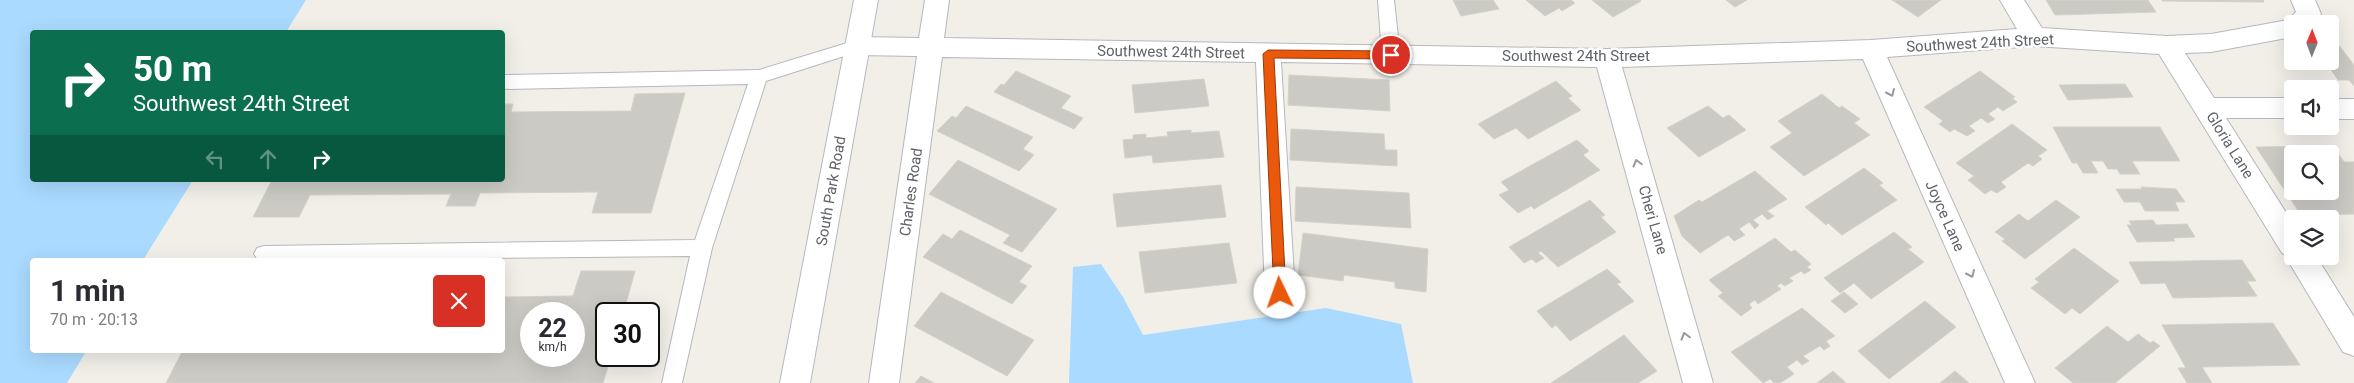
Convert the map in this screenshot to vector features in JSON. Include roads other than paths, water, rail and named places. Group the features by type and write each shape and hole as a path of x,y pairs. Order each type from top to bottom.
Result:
{"street":[{"name":"South Park Road","path":"795,383 866,0"},
{"name":"Charles Road","path":"884,383 937,0"},
{"path":"2012,0 2034,37"},
{"name":"Southwest 24th Street","path":"857,46 931,49 1608,58 1871,48 2034,37 2167,45 2211,43 2284,22"},
{"name":"Gloria Lane","path":"2167,45 2284,232"},
{"name":"Joyce Lane","path":"1871,48 2020,383"},
{"path":"1268,54 1280,293"},
{"name":"Cheri Lane","path":"1608,58 1698,383"},
{"path":"2207,108 2284,108"},
{"path":"2339,108 2354,109"},
{"path":"2306,265 2354,343"}],"lane":[{"path":"1386,0 1391,55"},
{"path":"505,82 759,77 857,46"},
{"path":"672,383 702,248 759,77"},
{"path":"264,254 702,248"}],"water":[{"path":"0,0 306,0 287,30 30,30 30,182 192,182 144,258 30,258 30,353 85,353 67,383 0,383"},
{"path":"1101,264 1123,297 1143,335 1326,308 1401,324 1413,383 1069,383 1073,267"}]}
